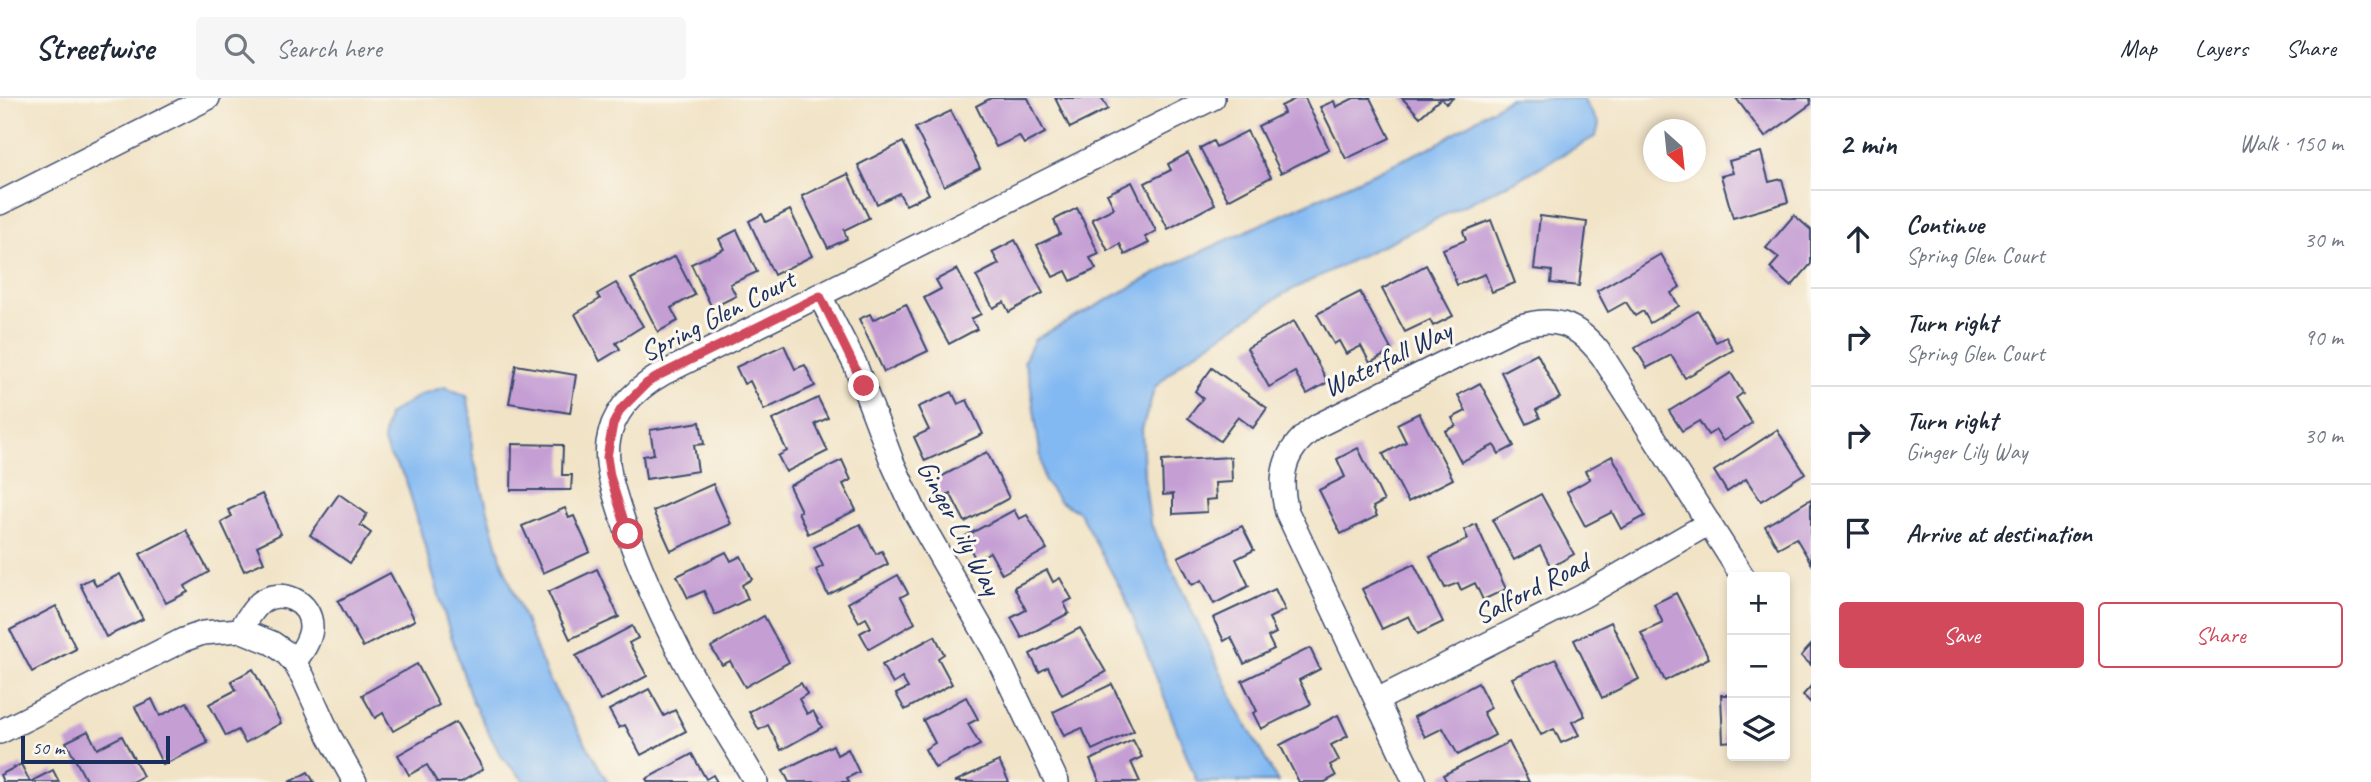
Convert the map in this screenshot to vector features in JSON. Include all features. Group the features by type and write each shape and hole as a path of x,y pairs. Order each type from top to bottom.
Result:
{"street":[{"path":"0,203 208,98"},
{"name":"Spring Glen Court","path":"756,782 691,674 655,601 617,502 607,457 608,440 621,409 647,383 1213,98"},
{"name":"Ginger Lily Way","path":"820,296 855,364 911,505 1005,672 1056,782"},
{"name":"Waterfall Way","path":"1415,782 1287,512 1282,482 1287,458 1305,434 1512,329 1537,322 1560,323 1573,327 1594,345 1740,572"},
{"name":"Salford Road","path":"1377,700 1583,596 1709,523"},
{"path":"240,630 254,610 268,598 278,595 299,602 306,609 311,628 304,649 295,662"},
{"path":"0,732 183,640 203,633 240,630 272,643 295,662 330,737 355,782"}],"water":[{"path":"1509,98 1582,98 1599,124 1596,136 1522,177 1285,293 1183,361 1155,387 1142,429 1150,522 1240,713 1278,782 1197,782 1125,597 1079,512 1059,501 1044,480 1030,381 1024,361 1035,339 1172,265 1437,144"},
{"path":"445,387 467,396 471,417 472,452 502,562 548,678 608,782 525,782 501,756 472,701 405,477 389,455 383,440 388,415 422,394"}],"building":[{"path":"991,98 1028,98 1045,133 1024,144 1019,136 996,147 976,106"},
{"path":"1055,98 1102,98 1108,109 1070,128"},
{"path":"1297,98 1305,98 1329,149 1281,173 1258,126 1284,113 1281,106"},
{"path":"1354,98 1370,98 1390,138 1346,159 1320,107 1334,101 1336,107"},
{"path":"1402,98 1441,98 1420,117"},
{"path":"1441,98 1453,98 1446,104"},
{"path":"1736,98 1810,98 1811,104 1765,137"},
{"path":"951,111 980,168 944,186 915,128"},
{"path":"1247,131 1271,177 1228,200 1200,148 1213,141 1216,147"},
{"path":"903,142 929,194 906,205 899,193 877,204 858,165"},
{"path":"1761,152 1769,182 1782,179 1788,202 1733,218 1721,176 1733,173 1729,161"},
{"path":"1188,153 1215,204 1168,229 1145,183 1171,170 1168,164"},
{"path":"848,174 869,218 844,230 847,239 828,248 802,196"},
{"path":"1132,182 1156,231 1145,237 1149,243 1125,255 1120,244 1108,251 1092,219 1114,208 1107,194"},
{"path":"1077,208 1099,254 1090,258 1096,269 1071,281 1066,271 1053,277 1037,245 1060,234 1054,220"},
{"path":"790,210 812,256 774,275 749,221 762,214 766,222"},
{"path":"1794,215 1811,230 1811,264 1791,287 1770,268 1779,258 1766,248"},
{"path":"1540,216 1587,222 1579,286 1551,283 1552,271 1534,269"},
{"path":"1491,220 1515,283 1492,292 1485,274 1457,285 1443,249 1466,240 1463,231"},
{"path":"737,230 757,272 730,284 736,296 712,308 691,264 724,249 719,239"},
{"path":"1015,240 1043,293 1009,312 1004,302 993,308 976,276 999,264 992,252"},
{"path":"1661,254 1680,287 1671,293 1679,306 1650,323 1643,311 1635,316 1626,302 1608,312 1597,291"},
{"path":"675,256 695,295 671,308 678,321 658,332 631,279"},
{"path":"1426,265 1453,316 1433,326 1430,320 1405,332 1382,289"},
{"path":"957,269 981,314 971,319 977,329 949,344 924,298 941,289 936,280"},
{"path":"616,283 643,326 616,343 620,349 600,361 575,314 600,299 597,294"},
{"path":"1360,292 1392,351 1370,363 1361,346 1346,354 1339,341 1334,344 1317,314"},
{"path":"906,304 928,351 884,372 859,319 870,314 873,320"},
{"path":"1698,311 1716,342 1726,337 1733,350 1685,378 1671,355 1647,368 1635,348"},
{"path":"1294,321 1328,382 1307,394 1295,372 1269,387 1247,348"},
{"path":"784,345 795,369 805,365 815,386 764,410 750,381 744,384 736,367"},
{"path":"1537,353 1560,398 1536,410 1540,418 1527,424 1501,372"},
{"path":"516,365 576,375 570,413 509,403"},
{"path":"1212,368 1267,408 1253,428 1238,417 1220,441 1188,418 1203,398 1195,391"},
{"path":"1731,373 1743,393 1736,398 1752,423 1723,441 1716,430 1708,435 1699,421 1682,431 1669,411"},
{"path":"1480,383 1514,446 1499,454 1494,445 1461,462 1445,431 1456,426 1452,418 1466,411 1458,395"},
{"path":"952,392 958,404 967,400 983,434 925,461 914,437 929,430 918,407"},
{"path":"818,398 828,418 815,424 828,451 786,472 778,456 787,451 772,420"},
{"path":"1419,413 1453,479 1408,502 1383,454 1406,442 1397,424"},
{"path":"700,422 704,444 694,445 698,471 646,479 643,456 654,454 650,430"},
{"path":"1777,430 1805,473 1761,501 1746,479 1727,492 1714,471"},
{"path":"512,444 563,445 562,475 572,475 571,490 511,490"},
{"path":"1358,448 1384,501 1373,507 1377,516 1341,534 1319,490 1345,477 1337,459"},
{"path":"987,452 1009,498 965,522 950,493 943,497 935,480"},
{"path":"1612,456 1645,516 1621,529 1612,512 1585,526 1567,492 1590,479 1585,471"},
{"path":"1231,457 1232,482 1215,483 1216,499 1206,500 1207,512 1173,514 1173,494 1163,495 1162,461"},
{"path":"842,460 851,480 843,484 856,510 808,534 789,486"},
{"path":"713,484 731,524 671,551 653,511"},
{"path":"262,494 281,534 257,546 264,562 244,571 221,522 232,516 228,510"},
{"path":"339,494 367,514 360,525 371,533 350,563 310,535"},
{"path":"1541,494 1574,554 1551,567 1540,546 1514,560 1492,520"},
{"path":"1811,499 1811,563 1796,538 1778,548 1765,526"},
{"path":"565,508 569,518 574,516 590,552 543,573 522,526"},
{"path":"1014,510 1019,519 1027,515 1047,549 1002,574 990,552 976,560 964,537"},
{"path":"860,524 876,554 882,551 888,564 828,595 816,570 823,566 814,547"},
{"path":"1476,524 1506,589 1483,600 1475,583 1461,590 1458,583 1445,588 1430,557 1468,539 1464,530"},
{"path":"1242,526 1254,550 1236,559 1249,586 1214,604 1202,580 1192,585 1178,557"},
{"path":"186,530 209,572 185,586 188,592 166,603 140,554"},
{"path":"726,552 731,561 741,556 752,579 742,585 748,599 715,615 704,591 688,598 677,576"},
{"path":"1414,564 1443,622 1418,634 1409,616 1382,629 1362,589"},
{"path":"597,569 619,617 570,639 548,592"},
{"path":"1047,570 1053,582 1060,578 1072,599 1064,603 1069,613 1022,638 1011,618 1026,610 1014,587"},
{"path":"390,573 415,620 363,647 338,601"},
{"path":"120,574 143,619 106,637 80,584 92,578 96,586"},
{"path":"898,575 908,593 901,597 915,623 869,649 860,633 871,627 866,618 859,622 848,603"},
{"path":"1275,589 1285,610 1269,618 1276,633 1268,637 1274,649 1244,664 1231,637 1224,641 1213,618"},
{"path":"1676,593 1709,658 1665,681 1641,633 1663,623 1654,604"},
{"path":"56,606 76,649 32,672 10,630"},
{"path":"764,616 789,662 745,687 730,661 722,665 711,647"},
{"path":"1611,622 1639,679 1602,698 1574,640"},
{"path":"632,626 638,638 629,643 647,676 600,701 576,656"},
{"path":"1080,628 1106,672 1062,695 1048,667 1039,672 1030,654"},
{"path":"935,636 944,654 938,658 952,684 905,710 896,694 908,688 902,678 893,684 882,665"},
{"path":"1811,645 1811,665 1801,656"},
{"path":"1310,648 1320,669 1299,680 1311,704 1261,729 1253,713 1257,711 1242,681"},
{"path":"1556,659 1585,716 1572,722 1579,735 1561,743 1554,729 1541,735 1512,678"},
{"path":"417,664 439,705 393,731 383,713 375,718 362,695"},
{"path":"253,669 281,723 245,743 238,730 226,736 209,704 236,690 231,681"},
{"path":"801,683 807,694 799,699 807,714 813,711 822,727 781,750 768,725 759,730 749,712"},
{"path":"1478,683 1491,708 1483,712 1495,735 1458,755 1443,728 1425,737 1414,717"},
{"path":"1112,684 1134,731 1092,750 1082,728 1064,736 1053,712"},
{"path":"1811,686 1811,703 1803,695"},
{"path":"649,689 664,716 675,710 686,731 641,755 625,725 619,728 609,710"},
{"path":"1721,695 1727,695 1727,742 1723,742"},
{"path":"966,697 978,719 968,724 980,745 935,768 925,749 935,743 923,720"},
{"path":"152,699 160,716 187,702 208,743 163,765 135,707"},
{"path":"1338,715 1348,736 1331,745 1339,760 1330,765 1336,776 1325,782 1299,782 1280,745"},
{"path":"456,722 483,769 461,782 437,782 427,765 409,775 398,755"},
{"path":"88,731 97,749 122,736 143,776 132,782 87,782 66,742"},
{"path":"1133,740 1142,757 1131,762 1140,782 1100,782 1090,760"},
{"path":"1509,742 1529,782 1447,782 1443,775"},
{"path":"833,745 837,755 848,749 859,772 847,778 849,782 789,782 783,770"},
{"path":"692,754 706,779 713,775 717,782 648,782 646,779"},
{"path":"999,761 1009,782 954,782"},
{"path":"21,764 30,782 3,782 0,775"},
{"path":"53,770 59,782 30,782"},
{"path":"308,772 314,782 289,782"}],"route":[{"path":"628,534 610,476 608,440 621,409 647,383 820,296 864,386"}]}
